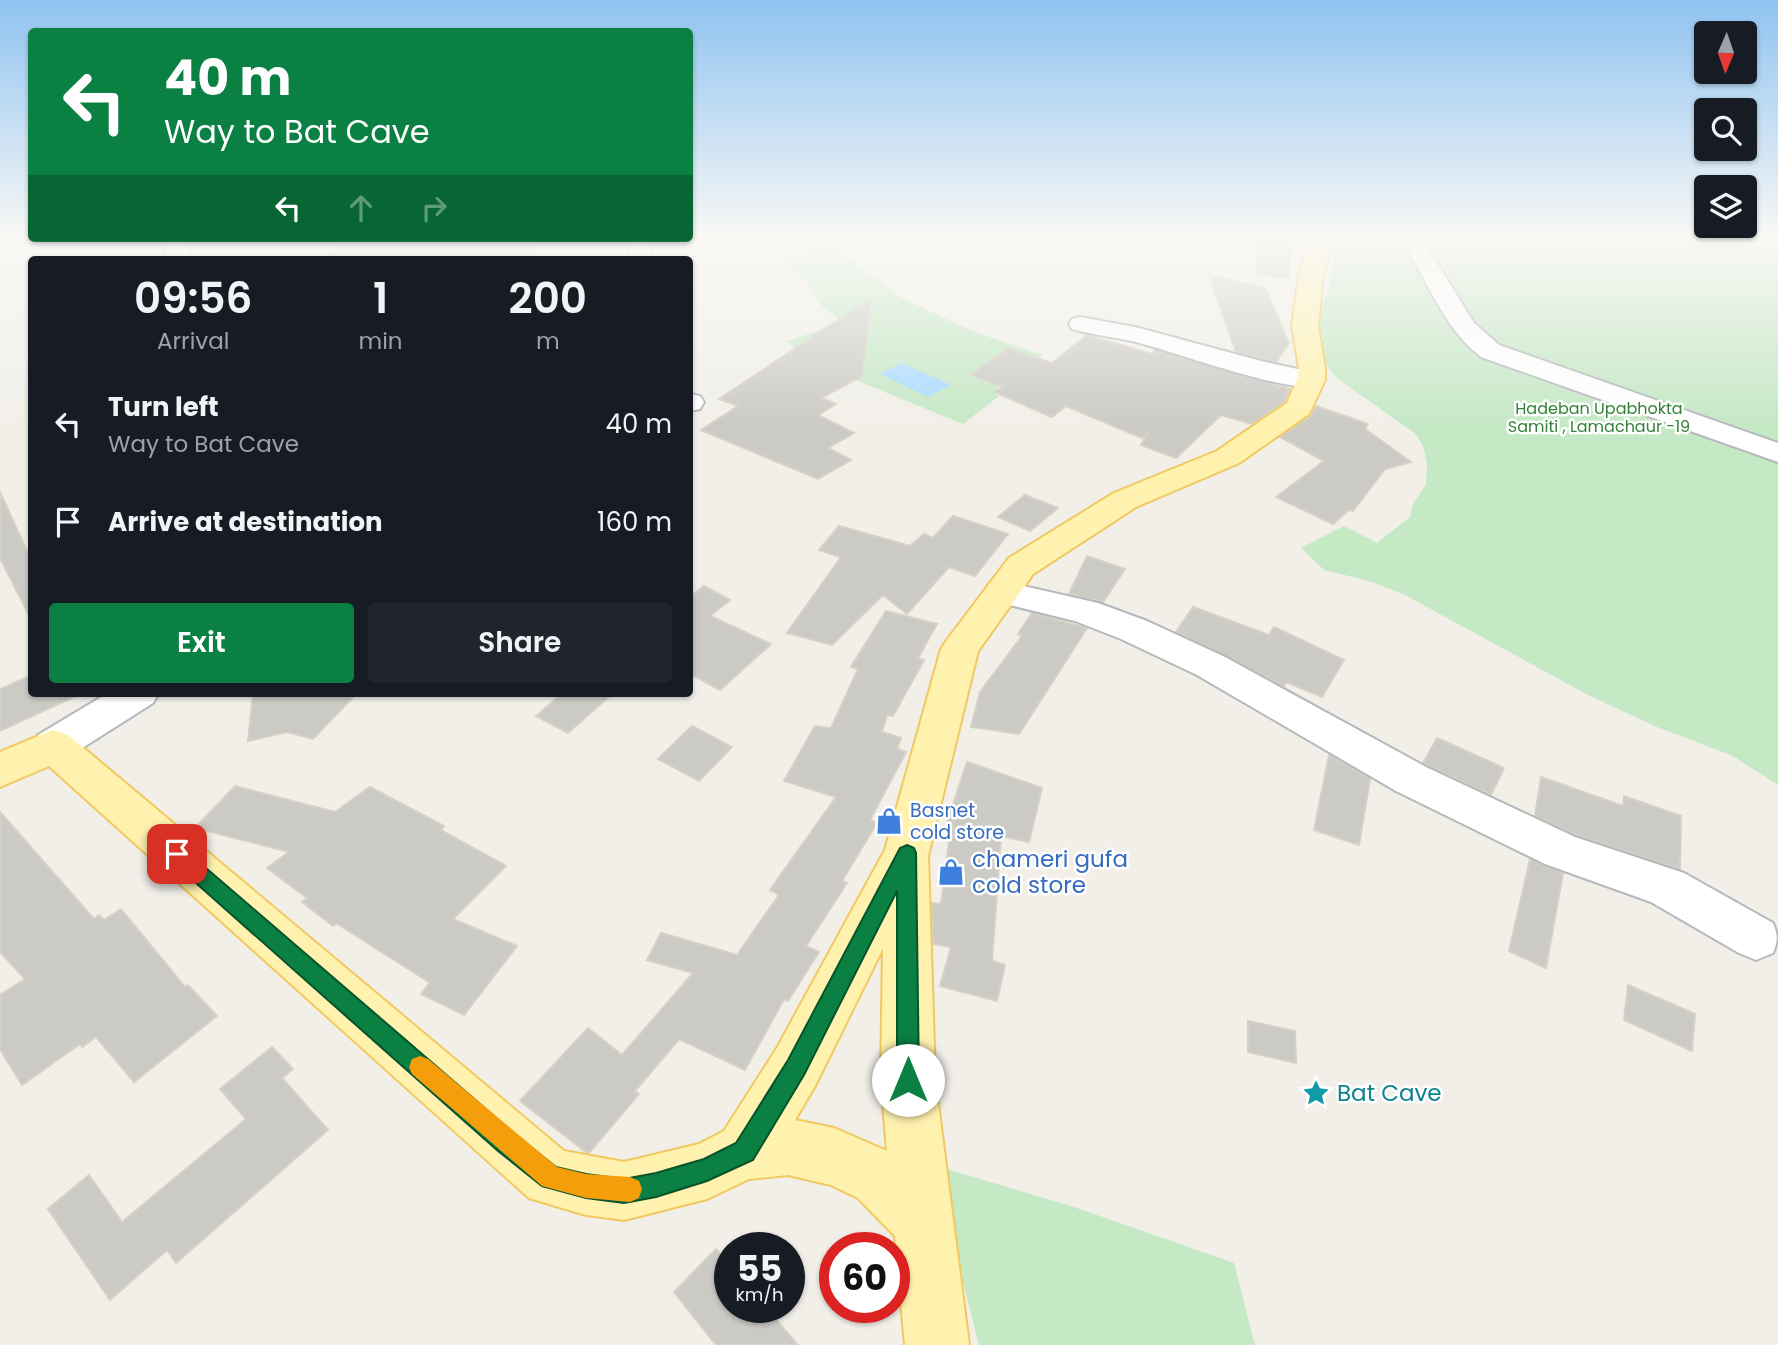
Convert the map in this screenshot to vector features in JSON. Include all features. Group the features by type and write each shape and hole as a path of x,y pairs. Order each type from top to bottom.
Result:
{"main road":[{"path":"744,1151 796,1067 907,853 961,649 1021,566 1125,500 1228,457 1298,408 1311,380 1312,368 1305,326 1308,300"},
{"path":"0,771 53,746 496,1133 550,1177 586,1186 624,1191 707,1170 744,1151 788,1147 834,1157 879,1177 922,1221"},
{"path":"907,853 908,1080 937,1345"}],"street":[{"path":"1450,300 1469,336 1490,351 1778,453"},
{"path":"1082,324 1134,332 1281,375 1311,380"},
{"path":"1002,592 1085,611 1145,635 1244,683 1411,779 1561,850 1667,887 1756,938"},
{"path":"53,746 133,697"}],"green space":[{"path":"818,300 906,300 972,331 1043,355 992,392 999,396 963,424 824,367 786,341 845,323 822,306"},
{"name":"Hadeban Upabhokta Samiti , Lamachaur -19","path":"1325,300 1778,300 1778,785 1733,756 1657,727 1588,695 1405,595 1369,581 1324,570 1301,548 1344,526 1377,543 1410,517 1413,504 1426,484 1427,463 1423,446 1416,434 1338,379 1321,354 1318,329"},
{"path":"933,1165 1074,1207 1234,1263 1255,1345 979,1345"}],"water":[{"path":"902,363 951,385 928,397 880,374"}],"building":[{"path":"871,300 862,376 821,398 836,404 818,415 854,433 828,448 851,460 818,479 701,430 738,406 719,399"},
{"path":"1218,300 1270,300 1289,343 1276,362 1236,352"},
{"path":"1087,335 1152,354 1155,350 1290,389 1285,401 1252,424 1221,415 1176,458 1141,445 1148,432 1142,438 1066,406 1052,417 994,392 1003,387 971,375 1008,348 1052,363"},
{"path":"1316,406 1368,424 1365,429 1411,462 1385,469 1353,511 1349,510 1333,524 1276,497 1324,461 1280,437 1311,416"},
{"path":"0,492 28,553 28,613 0,558"},
{"path":"1025,495 1058,508 1030,531 998,517"},
{"path":"953,516 1008,534 975,576 949,567 907,614 883,595 832,645 787,633 841,557 819,550 839,526 910,546 924,534 933,538"},
{"path":"1087,556 1125,569 1103,602 1069,594"},
{"path":"704,586 730,600 710,616 771,644 720,690 693,676 693,595"},
{"path":"1193,607 1269,635 1274,627 1344,660 1322,697 1286,682 1284,686 1176,632"},
{"path":"886,611 937,624 918,658 924,660 893,716 887,715 882,732 901,738 897,749 906,752 870,820 877,823 842,881 847,883 806,946 819,952 788,1001 784,999 745,1070 679,1039 635,1091 639,1094 589,1153 586,1152 520,1101 588,1028 622,1055 693,973 647,960 661,933 737,955 779,895 770,890 836,797 784,781 815,726 831,728 858,669 851,667"},
{"path":"1032,613 1087,628 1019,734 971,727 980,692 1022,636 1018,634"},
{"path":"28,677 28,697 73,697 0,731 0,689"},
{"path":"253,697 353,697 313,739 287,732 248,741"},
{"path":"558,697 608,697 568,733 536,716"},
{"path":"692,726 732,747 699,781 658,759"},
{"path":"1437,738 1504,768 1491,795 1423,763"},
{"path":"1329,755 1370,779 1359,845 1314,830"},
{"path":"967,762 1042,788 1029,842 1001,836 992,961 1005,965 997,1001 940,986 951,947 933,944 932,903 941,904 951,827 946,826"},
{"path":"1541,777 1623,806 1624,796 1681,816 1680,869 1574,834 1535,816"},
{"path":"235,786 335,812 370,787 444,826 441,830 506,866 453,919 517,946 464,1015 421,994 430,983 336,923 333,926 302,902 307,898 267,868 289,852 195,828"},
{"path":"0,812 94,919 99,915 104,920 121,909 185,987 188,985 217,1016 134,1082 96,1037 82,1047 80,1044 22,1085 0,1049 0,995 25,979 0,952"},
{"path":"1530,859 1563,873 1546,968 1509,951"},
{"path":"1628,985 1695,1014 1692,1051 1624,1020"},
{"path":"1248,1021 1295,1031 1296,1063 1248,1052"},
{"path":"272,1047 293,1069 282,1078 328,1130 176,1263 167,1250 110,1300 48,1209 89,1175 122,1222 246,1119 220,1089"},
{"path":"714,1251 714,1323 779,1323 798,1345 716,1345 674,1292"}],"slow traffic":[{"path":"420,1067 550,1177 586,1186 624,1191 630,1189"}],"place":[{"name":"Basnet cold store","path":"889,821"},
{"name":"chameri gufa cold store","path":"951,872"},
{"name":"Bat Cave","path":"1316,1093"}],"route":[{"path":"177,854 550,1177 586,1186 624,1191 707,1170 744,1151 796,1067 907,853 908,1080"}]}
